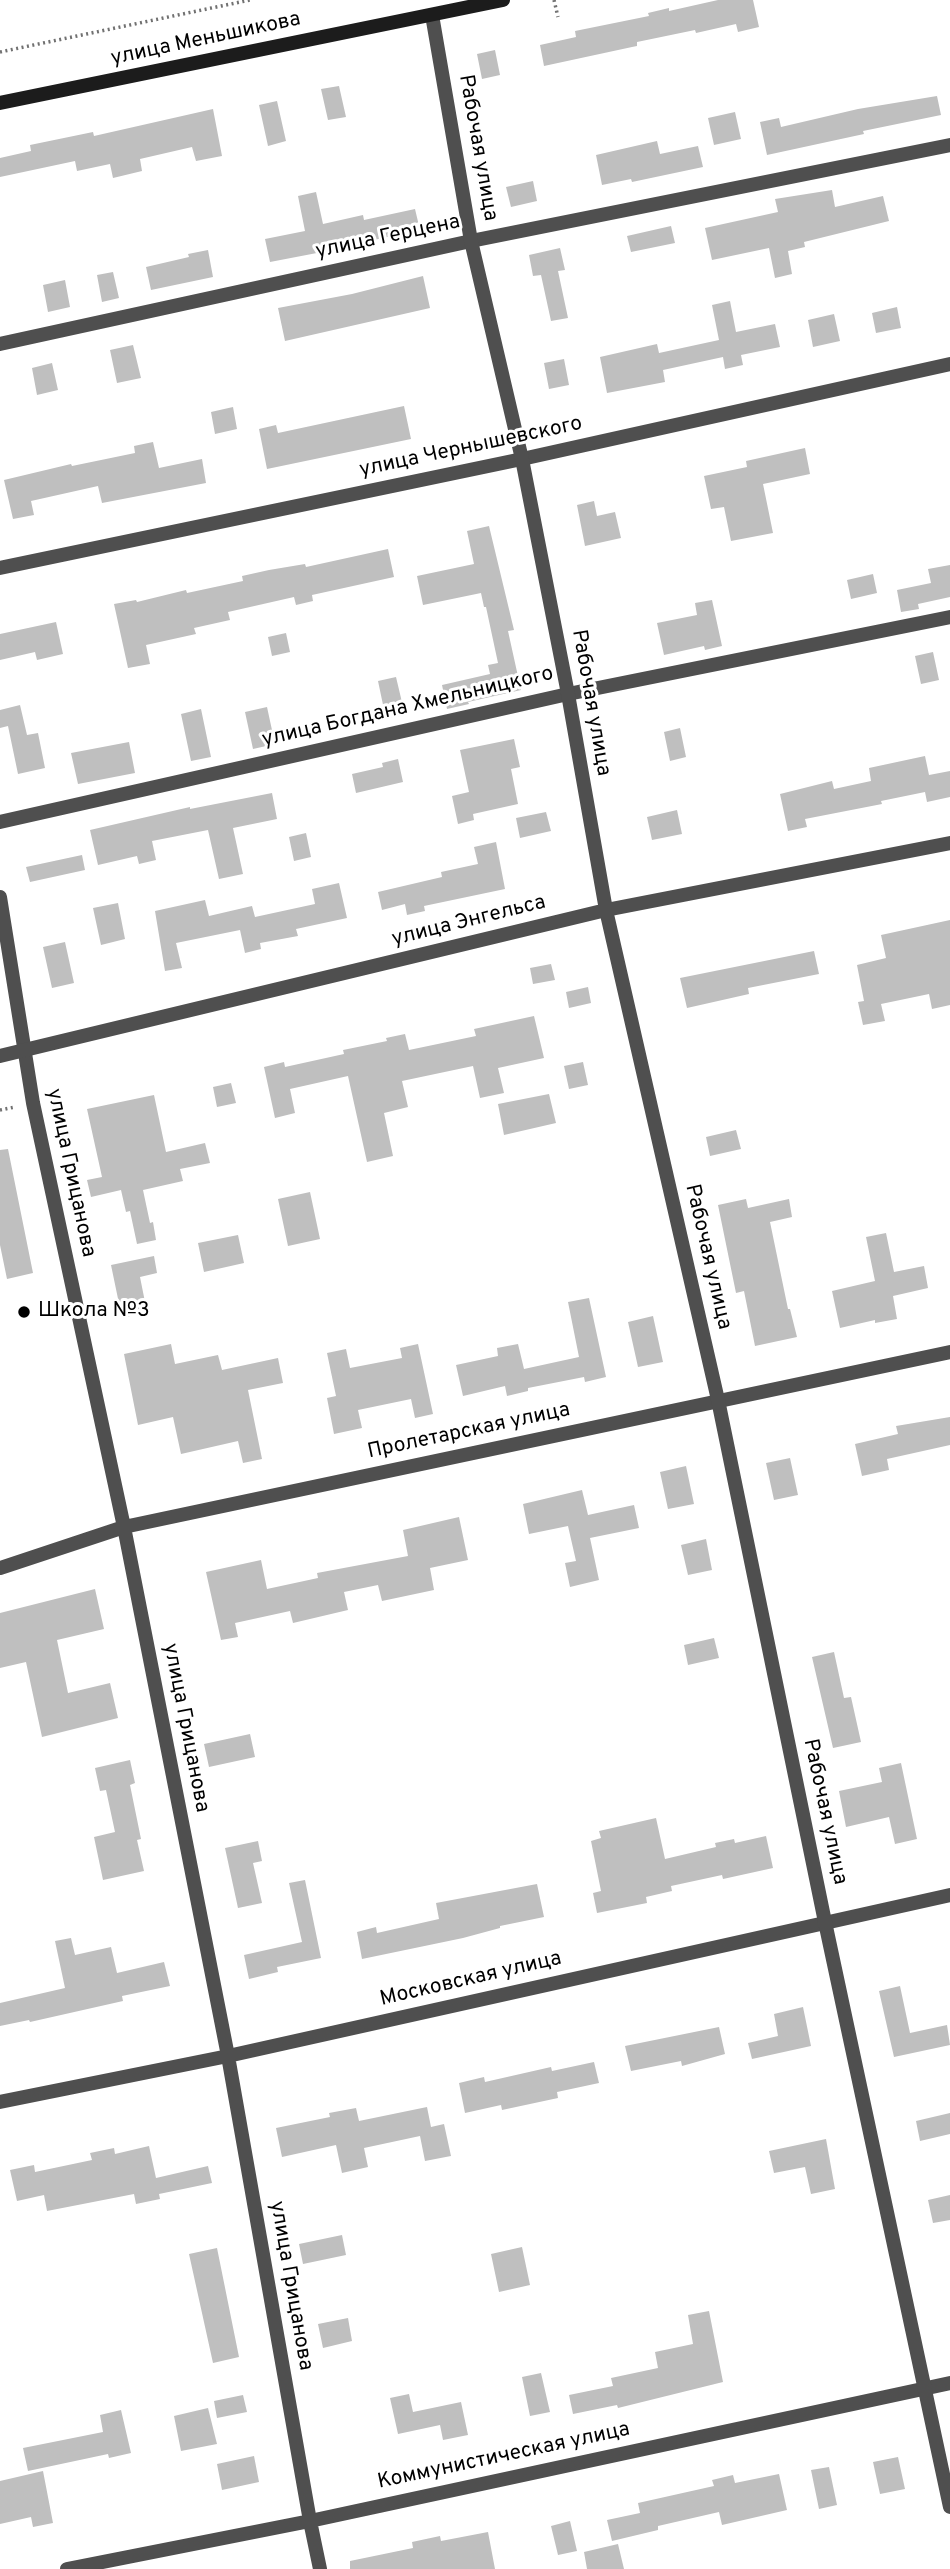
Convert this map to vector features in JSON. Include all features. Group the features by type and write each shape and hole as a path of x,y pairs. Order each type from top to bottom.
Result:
{"main road":[{"name":"улица Меньшикова","path":"0,103 503,0"}],"street":[{"name":"Рабочая улица","path":"432,15 471,241 522,459 568,694 606,911 719,1400 825,1922 950,2507"},
{"name":"улица Герцена","path":"0,344 471,241 950,145"},
{"name":"улица Чернышевского","path":"0,568 522,459 950,364"},
{"name":"улица Богдана Хмельницкого","path":"0,822 568,694 950,617"},
{"name":"улица Энгельса","path":"0,1056 606,911 950,843"},
{"name":"улица Грицанова","path":"0,897 36,1116 124,1527 228,2056 320,2569"},
{"name":"Пролетарская улица","path":"0,1568 124,1527 950,1352"},
{"name":"Московская улица","path":"0,2102 228,2056 950,1895"},
{"name":"Коммунистическая улица","path":"66,2569 310,2521 950,2383"}],"path":[{"path":"0,52 250,0"},
{"path":"554,0 558,17"}],"building":[{"path":"718,0 753,0 759,27 738,32 736,24 696,33 695,30 637,42 637,46 544,66 540,45 576,37 575,31 649,16 648,13 669,8 669,11"},
{"path":"495,50 500,75 482,79 477,54"},
{"path":"339,86 346,117 328,120 321,89"},
{"path":"937,96 941,115 767,155 760,122 779,118 781,127 858,109"},
{"path":"277,101 286,141 268,146 259,105"},
{"path":"213,109 222,156 196,161 192,147 140,159 142,171 113,178 110,164 77,171 75,161 0,177 0,158 31,151 30,145 93,132 94,136"},
{"path":"735,112 741,139 714,145 708,118"},
{"path":"657,141 660,154 698,146 703,167 632,182 631,179 602,185 596,155"},
{"path":"533,181 537,201 511,207 506,187"},
{"path":"832,190 835,207 883,196 889,221 804,242 805,247 788,251 792,274 775,278 769,248 712,260 705,228 778,212 775,199"},
{"path":"316,192 323,224 363,215 364,220 415,209 420,230 270,262 265,239 305,231 298,196"},
{"path":"671,226 675,243 631,252 627,236"},
{"path":"560,248 565,270 558,271 568,318 551,321 541,275 533,276 529,255"},
{"path":"208,250 213,277 151,290 146,267"},
{"path":"113,272 119,298 102,302 97,275"},
{"path":"423,276 430,308 285,341 278,308 352,294"},
{"path":"65,280 70,307 48,312 43,285"},
{"path":"730,301 736,332 775,324 780,347 741,355 743,365 725,369 723,357 663,370 665,382 607,393 600,357 657,344 659,353 719,340 712,305"},
{"path":"897,307 901,328 876,333 872,313"},
{"path":"834,314 840,341 813,347 808,320"},
{"path":"133,345 141,378 117,383 110,350"},
{"path":"564,359 569,385 549,389 544,363"},
{"path":"52,363 58,390 37,395 32,368"},
{"path":"404,406 411,439 267,469 259,429 276,425 278,433"},
{"path":"233,407 237,429 215,434 211,412"},
{"path":"153,442 159,468 202,459 206,483 102,503 98,486 31,501 34,515 13,519 4,480 71,464 72,466 135,453 134,446"},
{"path":"805,448 810,474 763,484 773,533 731,541 724,507 711,509 704,476 747,467 746,461"},
{"path":"594,501 597,516 615,512 621,538 585,546 577,505"},
{"path":"489,526 514,630 508,631 521,690 447,709 442,685 490,674 488,665 498,663 486,607 481,593 423,605 417,576 474,564 467,531"},
{"path":"388,549 394,577 312,595 313,601 296,605 294,597 228,612 230,620 194,628 196,634 146,645 150,664 128,668 114,604 137,602 186,590 187,593 243,581 242,576 269,570 305,564 306,567"},
{"path":"950,565 950,597 918,604 919,609 901,612 897,590 931,583 928,569"},
{"path":"873,574 877,593 851,599 847,580"},
{"path":"712,600 722,646 705,650 704,646 664,655 657,623 697,615 695,603"},
{"path":"56,622 63,654 37,660 35,652 0,660 0,634"},
{"path":"286,633 290,652 272,656 268,637"},
{"path":"933,652 939,680 921,684 915,656"},
{"path":"396,677 405,715 386,719 378,681"},
{"path":"20,705 27,735 38,733 45,768 18,774 8,726 0,728 0,710"},
{"path":"267,707 275,744 253,749 245,712"},
{"path":"201,709 211,757 191,761 181,714"},
{"path":"680,728 686,757 670,761 664,732"},
{"path":"514,739 520,767 511,769 518,804 473,814 474,820 458,824 452,796 469,792 460,750"},
{"path":"129,742 135,773 78,784 71,753"},
{"path":"925,756 929,775 950,771 950,797 927,802 925,792 881,801 882,804 805,819 807,827 788,831 780,794 832,781 834,789 871,781 869,768"},
{"path":"398,759 403,782 356,793 352,774 383,767 382,763"},
{"path":"272,793 277,819 233,828 243,874 219,879 208,830 152,841 156,860 139,864 137,856 98,865 90,830 190,807"},
{"path":"677,810 682,834 652,840 647,817"},
{"path":"546,812 551,831 520,838 516,818"},
{"path":"306,833 311,857 294,861 289,837"},
{"path":"496,842 505,889 424,906 425,911 407,915 405,904 382,910 378,892 442,877 441,872 478,864 474,847"},
{"path":"82,855 85,870 30,882 26,867"},
{"path":"339,883 347,918 296,929 298,936 260,943 261,949 245,953 240,930 176,943 182,968 165,971 155,911 205,900 209,916 252,906 255,917 315,904 312,889"},
{"path":"118,903 125,939 101,945 93,908"},
{"path":"950,920 950,1005 932,1009 929,994 881,1004 885,1021 863,1025 858,1002 864,1001 857,965 886,958 881,935"},
{"path":"65,942 74,983 52,988 43,947"},
{"path":"814,951 819,974 748,988 749,994 687,1008 680,978"},
{"path":"551,964 555,980 533,984 530,968"},
{"path":"588,987 591,1003 569,1008 566,992"},
{"path":"534,1016 544,1058 498,1068 504,1093 480,1098 473,1066 402,1081 408,1107 384,1113 393,1156 367,1162 348,1076 290,1089 295,1113 275,1118 264,1067 284,1062 285,1067 344,1054 343,1050 387,1041 386,1038 405,1034 409,1050 476,1036 474,1029"},
{"path":"583,1062 588,1085 569,1089 564,1066"},
{"path":"231,1083 236,1103 217,1107 213,1087"},
{"path":"549,1094 556,1123 504,1135 498,1104"},
{"path":"154,1095 166,1152 205,1143 210,1163 180,1169 183,1181 143,1190 156,1240 137,1244 130,1211 126,1212 121,1190 91,1197 87,1180 102,1177 87,1109"},
{"path":"736,1130 741,1149 710,1156 706,1137"},
{"path":"8,1149 33,1273 7,1279 0,1245 0,1150"},
{"path":"310,1192 320,1239 288,1246 278,1199"},
{"path":"746,1199 748,1208 789,1199 792,1217 770,1222 788,1309 797,1337 755,1346 744,1291 736,1293 718,1205"},
{"path":"886,1233 894,1272 924,1266 928,1288 893,1296 897,1319 875,1323 875,1320 840,1328 832,1291 875,1281 866,1237"},
{"path":"238,1235 244,1263 204,1272 198,1243"},
{"path":"154,1256 157,1273 140,1277 147,1312 122,1318 111,1265"},
{"path":"589,1298 606,1377 585,1382 584,1377 528,1388 528,1391 507,1396 505,1386 463,1396 456,1365 498,1356 497,1348 518,1344 524,1369 579,1357 568,1302"},
{"path":"653,1316 663,1362 638,1367 628,1322"},
{"path":"171,1344 175,1364 218,1355 222,1370 278,1358 283,1383 248,1390 262,1459 243,1463 238,1441 181,1454 173,1417 138,1425 124,1354"},
{"path":"418,1344 433,1414 415,1418 411,1399 358,1410 362,1428 334,1434 327,1398 336,1396 327,1353 346,1349 350,1368 402,1358 400,1348"},
{"path":"950,1417 950,1445 887,1459 889,1470 862,1476 855,1444 898,1434 896,1426"},
{"path":"790,1458 798,1495 774,1500 766,1463"},
{"path":"686,1466 694,1504 668,1509 660,1472"},
{"path":"582,1490 588,1515 634,1505 639,1528 590,1538 599,1580 570,1587 565,1563 576,1561 568,1526 529,1534 523,1504"},
{"path":"459,1517 468,1560 430,1568 434,1590 382,1601 378,1585 344,1592 348,1610 293,1623 290,1611 235,1623 238,1637 221,1640 206,1572 261,1560 267,1589 318,1578 317,1573 408,1556 403,1530"},
{"path":"706,1539 712,1570 688,1575 681,1545"},
{"path":"95,1589 104,1629 57,1640 68,1693 110,1683 118,1718 42,1737 26,1662 0,1668 0,1613"},
{"path":"714,1638 719,1658 688,1665 684,1645"},
{"path":"834,1652 844,1698 851,1697 861,1742 833,1748 812,1657"},
{"path":"250,1734 255,1757 209,1767 204,1744"},
{"path":"130,1760 135,1783 130,1785 141,1839 137,1840 144,1871 103,1880 94,1837 115,1832 106,1790 100,1791 95,1768"},
{"path":"901,1763 917,1839 895,1844 889,1817 846,1827 839,1791 882,1782 879,1768"},
{"path":"656,1818 665,1859 716,1847 715,1843 734,1839 735,1843 766,1836 773,1868 723,1879 722,1875 671,1886 672,1891 646,1897 647,1903 597,1913 593,1893 601,1891 591,1841 601,1838 599,1831"},
{"path":"258,1841 262,1861 253,1863 262,1903 238,1908 225,1848"},
{"path":"305,1880 321,1958 277,1967 278,1972 249,1979 244,1955 302,1942 289,1883"},
{"path":"537,1884 544,1917 500,1926 463,1938 362,1959 357,1932 376,1927 377,1933 439,1919 436,1903"},
{"path":"71,1938 75,1955 111,1947 117,1973 164,1962 170,1986 122,1996 123,2001 0,2026 0,2003 65,1988 55,1941"},
{"path":"900,1986 910,2033 947,2025 950,2045 894,2057 879,1991"},
{"path":"803,2007 811,2046 752,2059 748,2043 778,2036 774,2014"},
{"path":"719,2027 725,2054 682,2066 681,2061 631,2071 625,2046"},
{"path":"594,2062 599,2083 557,2092 558,2098 502,2110 501,2105 465,2113 459,2083 484,2077 485,2082 551,2067 552,2071"},
{"path":"427,2107 431,2127 444,2124 451,2156 425,2161 420,2136 364,2148 368,2167 342,2173 336,2145 282,2157 276,2128 330,2117 329,2113 356,2108 359,2121"},
{"path":"950,2113 950,2134 920,2141 916,2121"},
{"path":"826,2139 835,2189 811,2194 805,2167 774,2173 769,2151"},
{"path":"149,2146 156,2178 208,2166 212,2183 159,2194 160,2199 136,2204 134,2194 47,2211 44,2195 17,2201 10,2170 34,2165 35,2172 92,2160 90,2153 114,2148 115,2154"},
{"path":"950,2195 950,2220 933,2223 928,2200"},
{"path":"342,2235 346,2255 303,2264 299,2244"},
{"path":"522,2247 530,2285 499,2292 491,2254"},
{"path":"217,2248 239,2357 213,2363 189,2254"},
{"path":"709,2311 723,2382 618,2408 617,2405 573,2414 569,2395 613,2386 611,2378 658,2368 655,2352 693,2344 688,2315"},
{"path":"348,2318 352,2341 323,2348 318,2324"},
{"path":"541,2373 550,2412 530,2416 522,2377"},
{"path":"409,2394 413,2412 461,2402 468,2435 443,2440 440,2425 398,2434 390,2398"},
{"path":"243,2395 247,2412 217,2418 214,2401"},
{"path":"208,2408 217,2444 181,2451 174,2416"},
{"path":"121,2410 131,2453 109,2458 108,2454 28,2471 23,2448 103,2432 100,2415"},
{"path":"254,2456 259,2482 222,2490 217,2464"},
{"path":"898,2457 905,2489 880,2494 873,2462"},
{"path":"829,2467 837,2505 819,2509 811,2470"},
{"path":"43,2471 53,2523 33,2527 31,2517 0,2524 0,2481"},
{"path":"779,2474 787,2510 722,2525 719,2512 658,2526 658,2530 612,2541 607,2520 640,2513 638,2503 714,2486 712,2480 733,2475 735,2483"},
{"path":"570,2521 577,2551 558,2555 551,2526"},
{"path":"488,2532 495,2569 350,2569 350,2561 413,2548 412,2542 440,2536 441,2541"},
{"path":"618,2544 624,2569 587,2569 584,2552"}],"place":[{"name":"Школа №3","path":"24,1312"}]}
